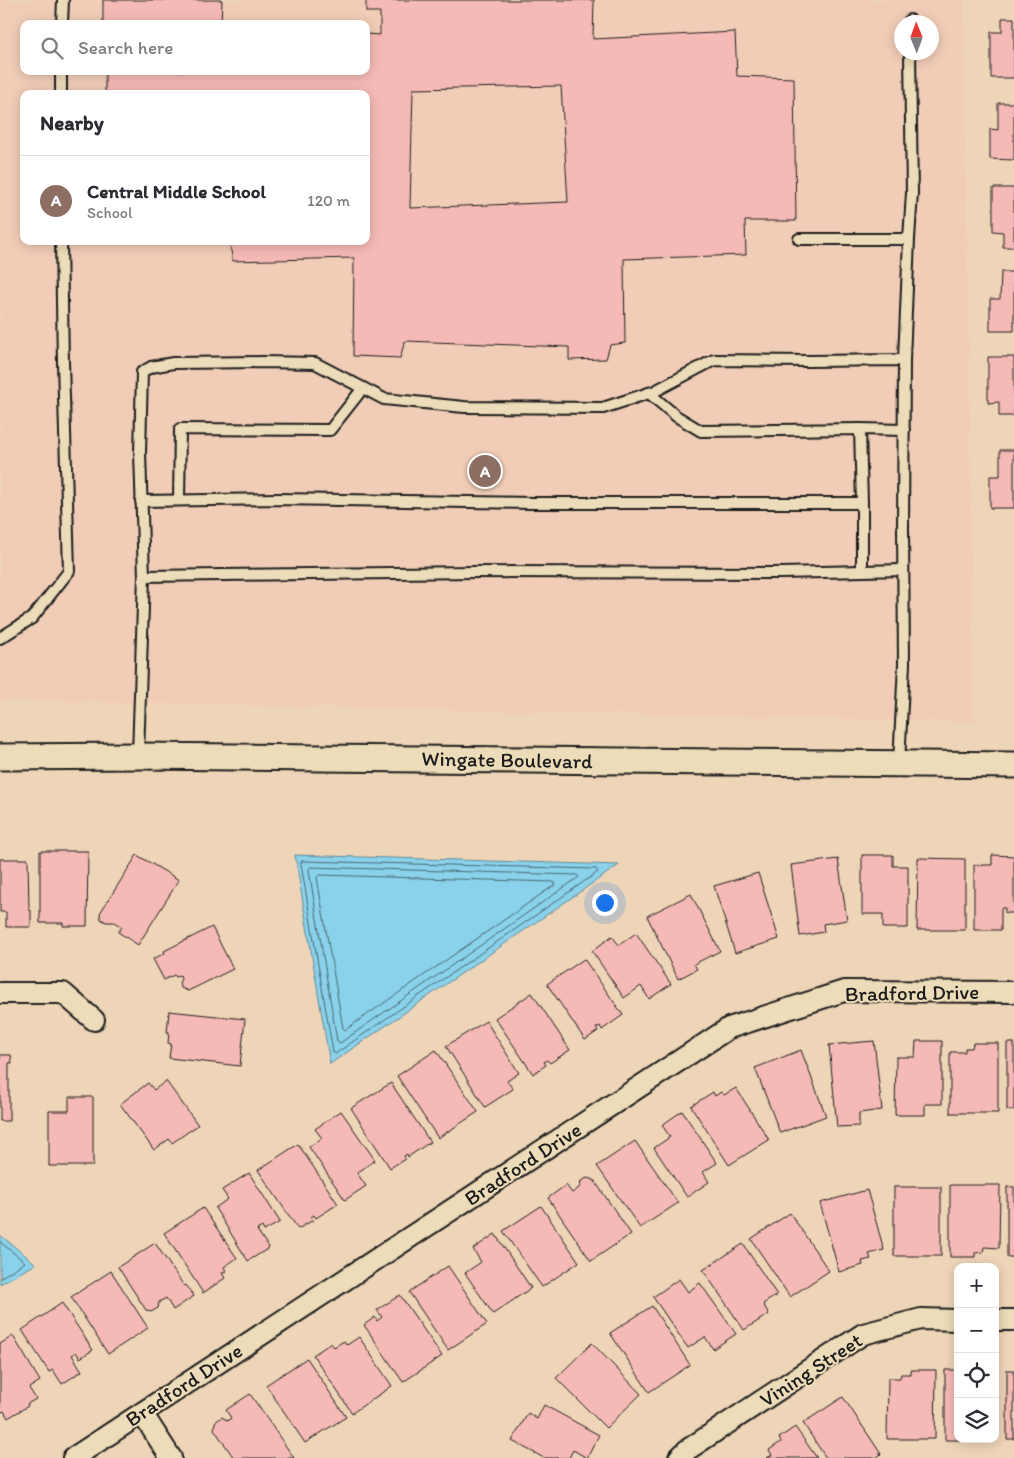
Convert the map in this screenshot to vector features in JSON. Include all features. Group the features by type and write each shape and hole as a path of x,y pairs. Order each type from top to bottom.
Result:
{"street":[{"name":"Wingate Boulevard","path":"0,757 138,756 1014,766"},
{"name":"Bradford Drive","path":"73,1458 729,1028 844,991 1014,992"},
{"path":"0,993 63,993 94,1020"},
{"name":"Vining Street","path":"679,1458 687,1450 863,1334 922,1320 954,1320"},
{"path":"999,1320 1014,1320"},
{"path":"142,1413 171,1458"}],"lane":[{"path":"62,20 63,0"},
{"path":"899,764 904,664 904,360 912,194 910,60"},
{"path":"61,75 61,90"},
{"path":"799,239 909,239"},
{"path":"0,638 32,618 69,571 61,245"},
{"path":"138,756 144,576 140,453 142,372 151,367 173,363 263,362 315,364 384,399 464,407 603,408 649,393 714,360 904,360"},
{"path":"179,500 180,430 330,430 363,388"},
{"path":"649,393 676,416 701,431 904,430"},
{"path":"860,429 862,571"},
{"path":"141,501 277,499 533,503 862,503"},
{"path":"144,576 475,572 782,573 903,570"}],"shaded area":[{"path":"0,0 964,0 974,722 0,700"}],"water":[{"path":"295,855 619,865 330,1064"},
{"path":"0,1235 36,1264 0,1284"}],"building":[{"path":"103,0 222,0 221,20 103,20"},
{"path":"366,0 594,0 593,39 735,32 737,76 794,78 796,221 745,221 746,255 624,259 625,343 610,345 606,359 569,360 569,347 405,341 400,358 353,356 354,258 233,261 230,245 370,245 370,90 105,90 105,75 370,75 370,34 380,35 380,12 366,12","holes":["561,86 568,202 410,208 413,89"]},
{"path":"1002,18 1014,18 1014,78 991,78 991,32 1002,32"},
{"path":"998,103 1014,103 1014,160 990,159 990,129 998,130"},
{"path":"993,188 1014,188 1014,247 1003,247 1003,232 993,231"},
{"path":"1001,272 1014,272 1014,331 990,331 990,299 1000,299"},
{"path":"988,357 1014,357 1014,416 999,416 999,402 988,403"},
{"path":"1000,450 1014,450 1014,508 990,508 990,476 1000,476"},
{"path":"40,851 88,851 87,926 63,926 63,923 40,923"},
{"path":"137,855 179,880 138,945 118,932 122,927 114,922 106,922 101,919 100,913"},
{"path":"862,855 893,855 893,866 908,866 908,928 883,928 883,914 862,914"},
{"path":"992,855 1014,856 1014,913 1005,913 1005,908 1001,908 1001,930 974,930 974,865 992,865"},
{"path":"918,858 965,859 965,930 917,930"},
{"path":"0,859 28,859 31,927 6,927 6,912 0,912"},
{"path":"838,859 847,920 823,924 824,932 800,936 791,865"},
{"path":"758,873 779,939 735,953 714,886"},
{"path":"691,894 720,951 694,964 697,969 678,979 647,916"},
{"path":"212,927 233,969 188,991 181,988 179,983 180,975 176,977 174,975 164,980 153,959 165,953 164,951"},
{"path":"636,933 671,984 649,999 641,986 624,998 592,951 612,936 619,945"},
{"path":"584,959 623,1015 602,1030 600,1026 596,1028 598,1031 585,1040 547,984"},
{"path":"532,993 570,1050 550,1063 547,1060 544,1062 546,1065 533,1074 495,1018"},
{"path":"169,1011 245,1019 240,1066 169,1058 171,1044 168,1043 169,1032 167,1032"},
{"path":"486,1021 519,1073 507,1081 513,1089 485,1107 446,1046"},
{"path":"874,1041 882,1110 859,1113 859,1126 837,1127 829,1045"},
{"path":"916,1041 942,1041 942,1104 925,1104 925,1115 895,1115 896,1057 915,1057"},
{"path":"973,1043 998,1043 998,1113 950,1113 950,1052 965,1052 965,1048 972,1048"},
{"path":"1007,1043 1014,1043 1014,1110 1007,1110"},
{"path":"436,1050 478,1112 438,1138 397,1076"},
{"path":"801,1050 826,1116 780,1133 755,1068"},
{"path":"0,1055 11,1055 12,1063 9,1063 9,1121 0,1121"},
{"path":"166,1081 198,1125 172,1143 169,1139 154,1150 120,1104 148,1083 154,1090"},
{"path":"391,1083 430,1142 408,1157 407,1154 404,1156 405,1159 390,1168 351,1108"},
{"path":"736,1088 769,1140 729,1165 691,1106 713,1092 715,1096 721,1092 724,1095"},
{"path":"69,1097 93,1097 93,1166 49,1166 49,1111 69,1111"},
{"path":"341,1111 375,1160 357,1173 366,1186 345,1200 309,1147 322,1138 315,1129"},
{"path":"682,1111 717,1163 703,1172 709,1182 687,1197 654,1148 670,1137 662,1125"},
{"path":"635,1141 678,1203 640,1228 597,1166"},
{"path":"298,1144 338,1204 316,1218 314,1215 311,1217 313,1220 298,1229 258,1170"},
{"path":"249,1173 280,1222 264,1231 262,1227 257,1230 269,1248 248,1261 215,1208 228,1199 222,1190"},
{"path":"587,1178 594,1180 631,1234 591,1261 548,1198 566,1185 572,1193 580,1187 581,1181"},
{"path":"950,1185 1000,1185 999,1248 984,1247 983,1252 975,1253 975,1257 950,1257"},
{"path":"894,1187 941,1187 941,1256 894,1256"},
{"path":"1007,1187 1014,1187 1014,1257 1007,1257"},
{"path":"867,1190 884,1250 869,1254 871,1259 862,1261 863,1265 839,1272 820,1203"},
{"path":"541,1206 579,1262 542,1287 503,1231"},
{"path":"203,1208 237,1258 224,1267 226,1271 222,1273 225,1278 203,1293 164,1233"},
{"path":"790,1213 829,1271 790,1297 751,1239"},
{"path":"495,1234 531,1288 493,1314 465,1273 481,1262 473,1249"},
{"path":"155,1243 184,1286 186,1285 194,1296 173,1310 166,1298 159,1302 158,1308 151,1312 146,1310 118,1267"},
{"path":"743,1244 777,1295 763,1304 769,1314 744,1330 703,1270"},
{"path":"448,1266 487,1324 448,1350 409,1292"},
{"path":"111,1271 148,1328 108,1354 71,1297"},
{"path":"679,1279 688,1292 700,1283 736,1334 713,1349 705,1337 688,1348 653,1297"},
{"path":"400,1295 442,1356 403,1382 364,1325 375,1317 377,1321 382,1317 377,1310"},
{"path":"62,1303 93,1350 80,1358 76,1352 72,1355 82,1371 62,1384 53,1370 49,1372 22,1330"},
{"path":"652,1306 690,1365 649,1392 610,1333"},
{"path":"13,1336 40,1381 29,1388 36,1399 8,1418 4,1411 0,1410 0,1344"},
{"path":"359,1337 392,1386 352,1413 313,1355 331,1343 334,1347 344,1341 347,1345"},
{"path":"592,1343 641,1394 606,1428 556,1378"},
{"path":"307,1358 346,1417 305,1443 266,1385"},
{"path":"911,1370 936,1370 935,1439 887,1439 888,1378 900,1378 901,1374 911,1374"},
{"path":"945,1370 954,1370 954,1440 945,1440"},
{"path":"1007,1370 1014,1370 1014,1439 1007,1439"},
{"path":"250,1394 294,1458 234,1458 214,1429 215,1422 222,1417 228,1421 231,1418 226,1410"},
{"path":"843,1397 881,1454 876,1458 826,1458 803,1423"},
{"path":"544,1405 599,1435 587,1458 573,1450 569,1458 544,1458 512,1441 528,1413 537,1419"},
{"path":"795,1427 817,1458 767,1458 772,1455 769,1450 781,1442 779,1438"}],"place":[{"name":"Central Middle School","path":"485,471"}]}
